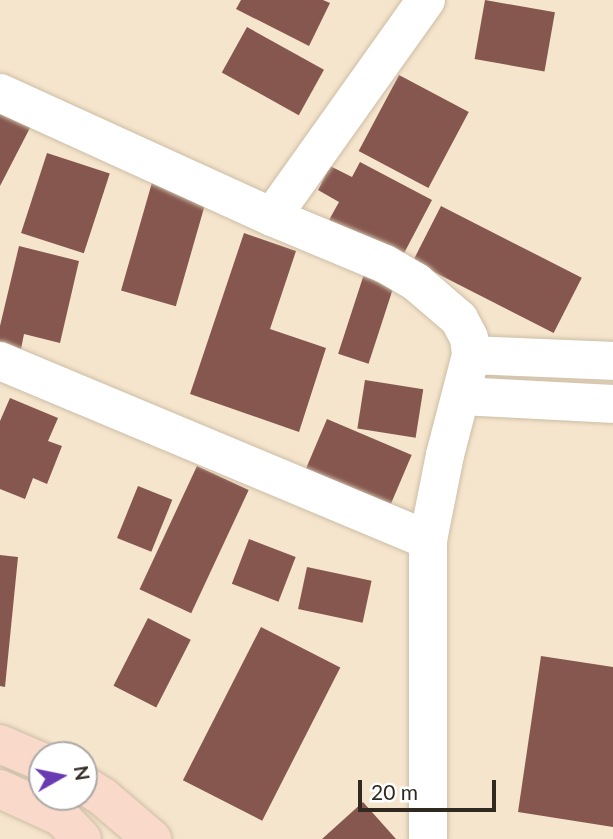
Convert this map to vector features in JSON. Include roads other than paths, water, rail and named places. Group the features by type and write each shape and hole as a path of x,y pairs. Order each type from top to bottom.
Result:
{"main road":[{"path":"0,744 28,756"},
{"path":"0,789 61,817 82,839"},
{"path":"98,794 152,839"}],"street":[{"path":"272,217 426,0"},
{"path":"0,93 272,217 385,264 416,282 459,319 469,338 471,355 445,455 428,540 428,839"},
{"path":"471,355 613,361"},
{"path":"0,361 428,540"},
{"path":"461,397 613,404"}]}
